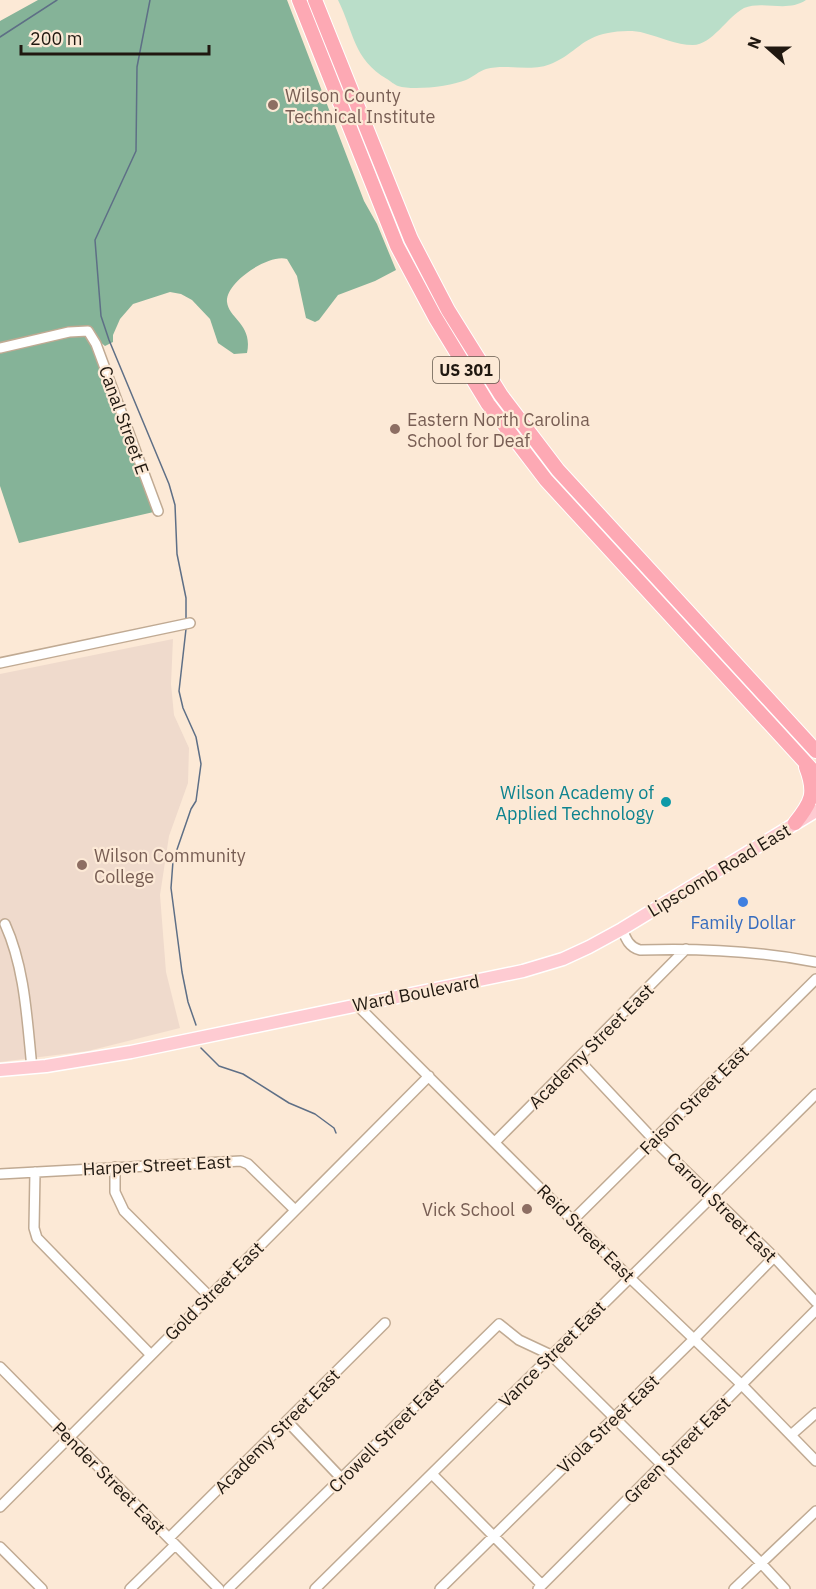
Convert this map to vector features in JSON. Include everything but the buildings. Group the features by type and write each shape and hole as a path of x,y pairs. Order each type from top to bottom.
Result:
{"highway":[{"name":"US 301","path":"299,0 397,246 435,317 488,404 553,488 816,774"},
{"name":"US 301","path":"315,0 411,239 448,310 501,395 558,470 816,751"},
{"path":"795,823 805,811 813,794 812,779 803,760"}],"main road":[{"name":"Lipscomb Road East","path":"622,929 816,811"},
{"name":"Ward Boulevard","path":"0,1070 32,1068 131,1052 533,968 563,959 622,929"}],"street":[{"name":"Canal Street E","path":"0,348 69,332 88,331 96,344 158,511"},
{"path":"0,663 190,623"},
{"path":"5,924 14,945 26,1013 32,1068"},
{"path":"622,929 629,944 640,950 686,949 754,952 816,962"},
{"name":"Academy Street East","path":"495,1142 686,949"},
{"name":"Faison Street East","path":"572,1221 816,979"},
{"name":"Reid Street East","path":"357,1005 816,1461"},
{"name":"Carroll Street East","path":"578,1059 654,1140 774,1257 816,1302"},
{"name":"Gold Street East","path":"0,1508 429,1076"},
{"name":"Vance Street East","path":"315,1589 816,1094"},
{"name":"Harper Street East","path":"0,1174 241,1161 248,1164 295,1210"},
{"path":"115,1167 115,1192 124,1211 209,1296"},
{"path":"35,1172 34,1228 37,1238 151,1355"},
{"name":"Viola Street East","path":"440,1589 615,1418 774,1257"},
{"name":"Green Street East","path":"540,1587 816,1310"},
{"name":"Academy Street East","path":"130,1589 286,1421 385,1323"},
{"name":"Crowell Street East","path":"228,1589 499,1324 519,1340 551,1355"},
{"path":"551,1355 662,1463 785,1589"},
{"name":"Pender Street East","path":"0,1367 219,1589"},
{"path":"791,1435 816,1413"},
{"path":"286,1421 342,1479"},
{"path":"432,1474 494,1535 540,1587"},
{"path":"734,1589 816,1511"},
{"path":"0,1547 42,1589"}],"shaded area":[{"name":"Wilson Community College","path":"173,639 171,684 174,715 189,748 188,783 169,836 160,895 166,972 180,1028 88,1051 0,1062 0,674"}],"green space":[{"path":"38,0 287,0 364,201 377,224 396,270 338,295 315,322 306,318 297,276 287,259 270,260 260,265 241,278 228,294 229,308 247,335 247,353 234,354 218,343 210,319 192,300 181,294 170,292 133,304 120,319 113,335 113,342 105,346 99,341 158,511 19,543 0,486 0,21"},
{"path":"338,0 806,0 791,6 759,5 744,8 713,36 700,44 680,44 636,31 612,32 591,38 561,59 545,66 494,67 459,82 413,88 395,85 367,63 356,44"}],"waterway":[{"path":"0,37 57,0"},
{"path":"150,0 137,67 136,151 95,240 101,316 169,484 175,505 177,554 186,598 186,619"},
{"path":"186,629 179,691 183,708 196,737 201,764 196,801 191,809 173,861 171,888 182,972 188,1002 196,1025"},
{"path":"201,1048 219,1066 243,1074 289,1103 315,1114 334,1128 336,1133"}],"place":[{"name":"Wilson County Technical Institute","path":"273,105"},
{"name":"Eastern North Carolina School for Deaf","path":"395,429"},
{"name":"Wilson Academy of Applied Technology","path":"666,802"},
{"name":"Wilson Community College","path":"82,865"},
{"name":"Family Dollar","path":"743,902"},
{"name":"Vick School","path":"527,1209"}]}
